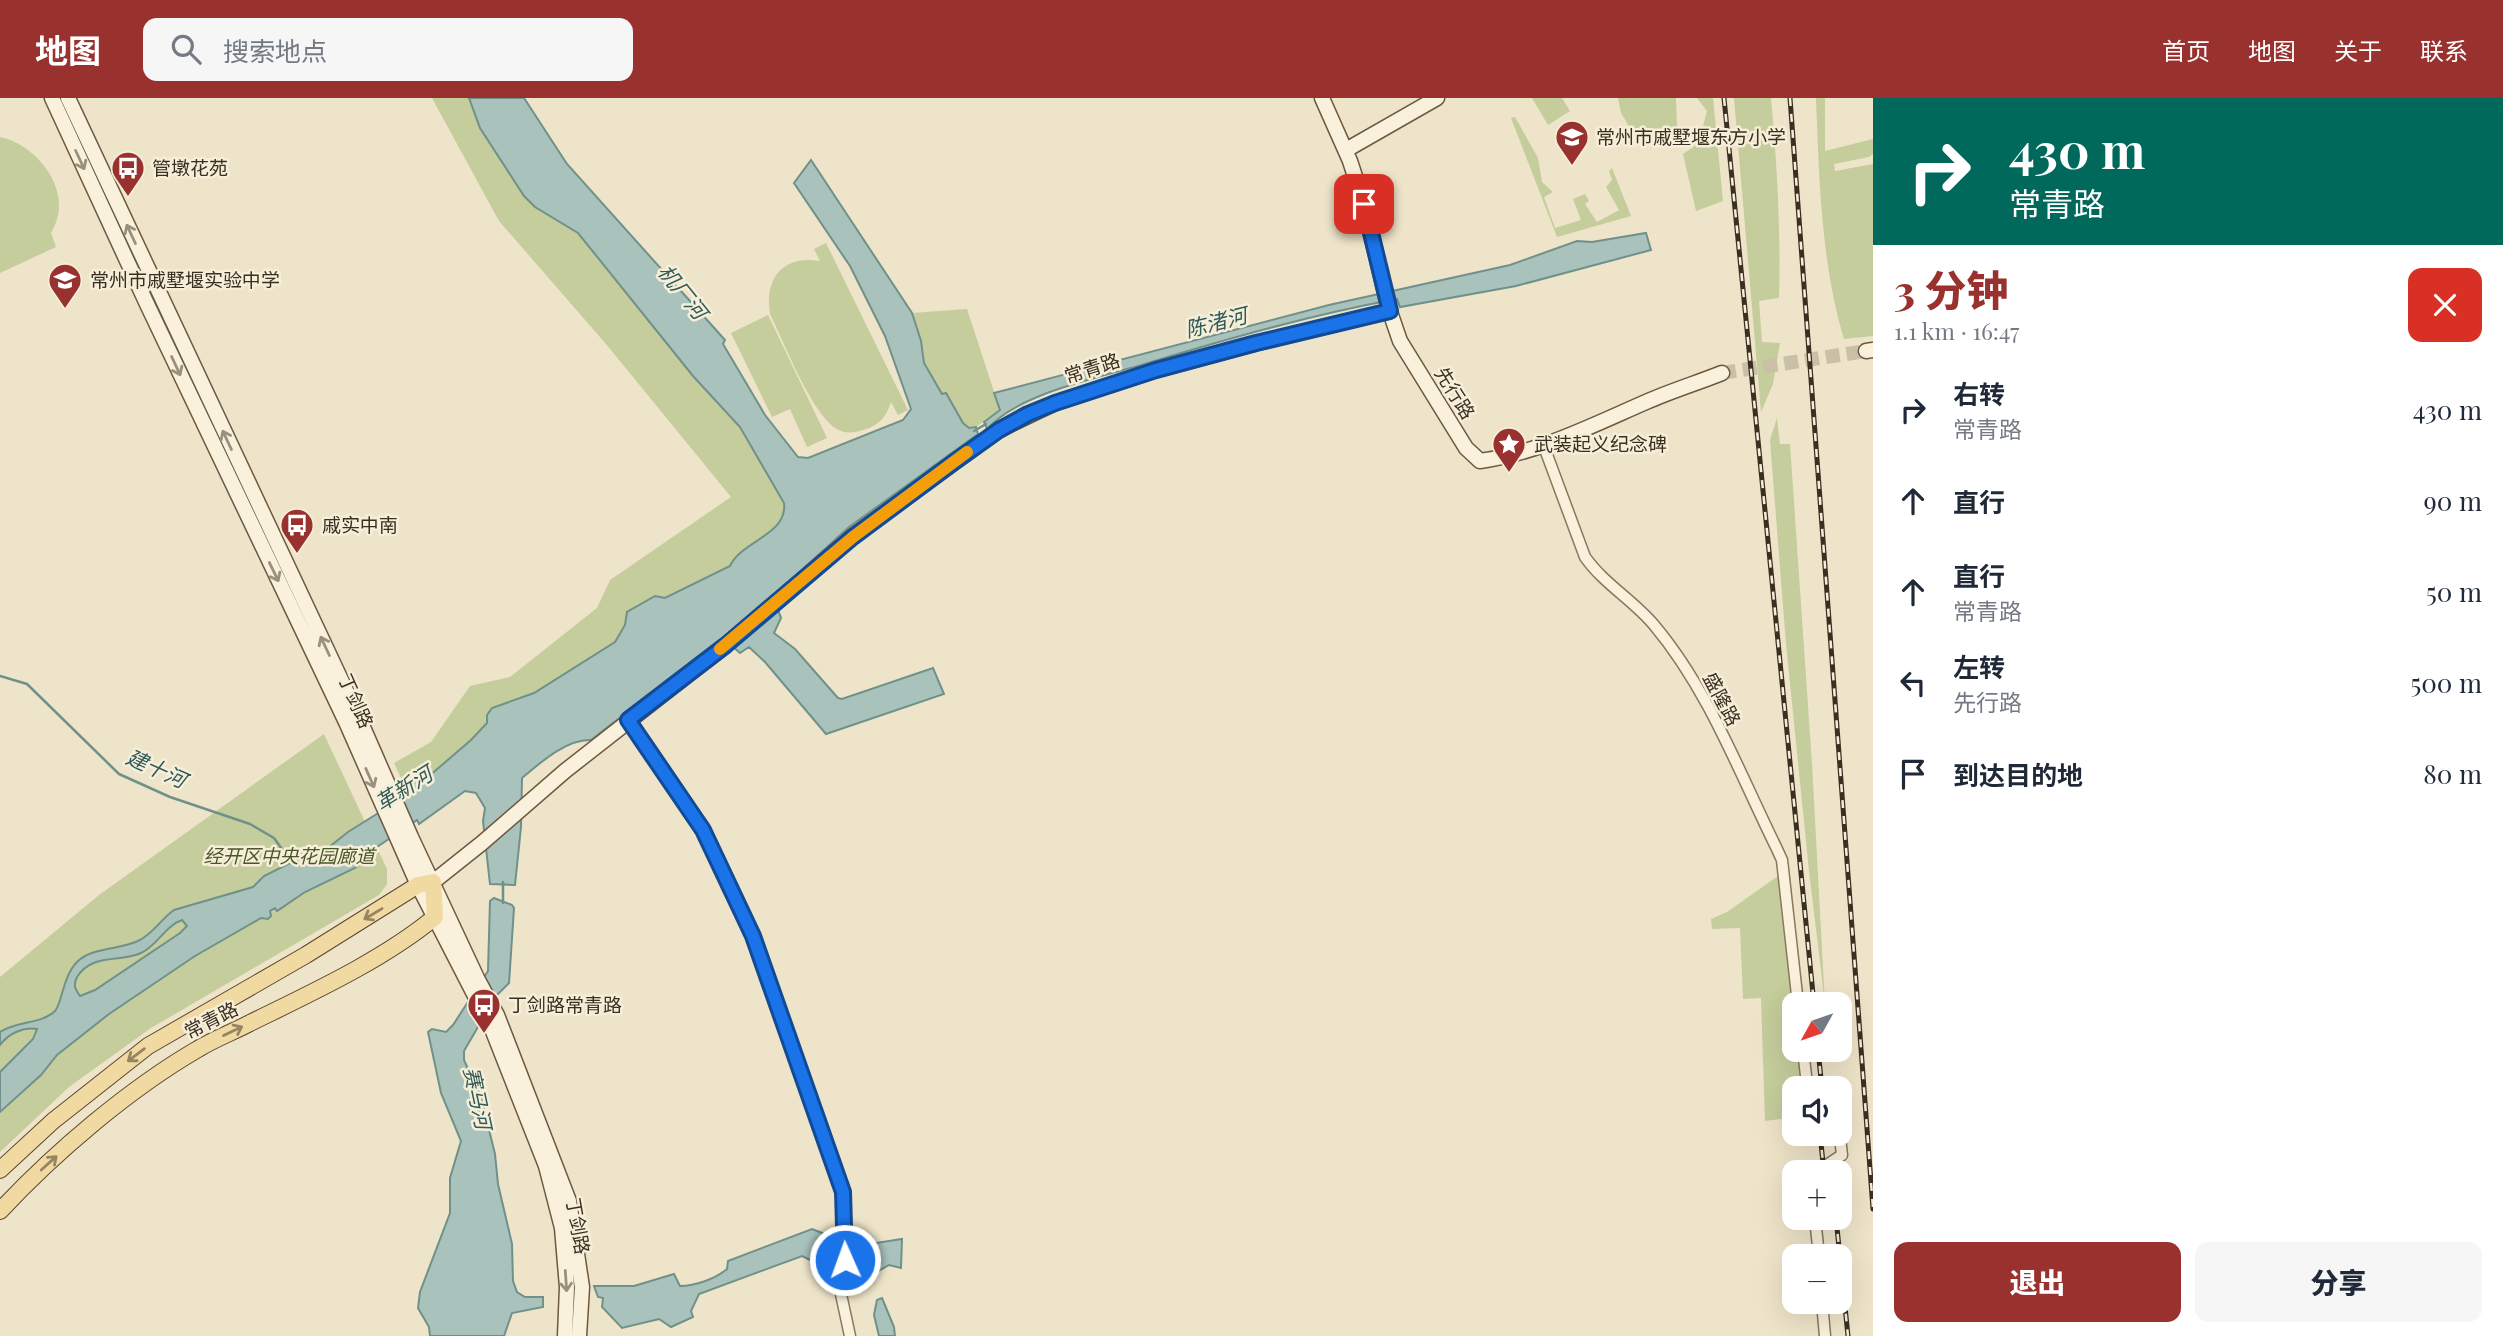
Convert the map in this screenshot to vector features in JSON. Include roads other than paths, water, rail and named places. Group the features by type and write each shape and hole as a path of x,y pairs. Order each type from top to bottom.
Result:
{"main road":[{"name":"丁剑路","path":"52,98 141,293 473,982"},
{"name":"丁剑路","path":"68,98 359,718 387,801"},
{"name":"先行路","path":"1322,98 1346,150 1364,204 1389,309 1400,341 1466,448 1480,461 1501,458 1543,444 1722,373"},
{"path":"1346,150 1437,98"},
{"name":"常青路","path":"0,1170 53,1121 148,1046 425,884 482,843 628,720 781,600 864,528 988,438 1028,414 1055,403 1156,370 1389,309"},
{"path":"425,884 435,917"},
{"name":"丁剑路","path":"435,917 495,1022 557,1164 569,1201 582,1287 579,1336"},
{"name":"常青路","path":"0,1211 102,1117 166,1070 199,1048 322,987 414,934 435,917"},
{"name":"丁剑路","path":"495,1022 545,1166 562,1228 567,1287 565,1336"}],"street":[{"name":"盛隆路","path":"1543,444 1585,557 1595,571 1653,624 1693,680 1776,847 1782,860 1797,992"},
{"path":"628,720 703,830 753,936 843,1192 845,1260 839,1285 850,1336"},
{"path":"1834,1160 1842,1155 1841,1146"},
{"path":"1823,1314 1825,1336"}],"water":[{"path":"469,98 524,98 567,164 725,340 723,344 765,415 798,457 808,458 903,420 911,409 885,336 850,266 794,183 811,160 912,313 921,341 924,363 942,394 946,393 963,423 969,428 976,427 978,434 849,527 773,596 781,618 774,633 795,649 838,698 842,699 933,668 944,694 826,734 749,647 740,653 723,638 591,740 572,743 545,759 522,778 521,827 515,885 490,884 483,821 485,808 476,793 465,791 419,824 417,820 377,847 377,851 355,868 305,892 277,911 275,908 270,911 271,916 268,919 261,918 195,956 109,1014 57,1055 41,1075 0,1112 0,1072 33,1039 37,1029 17,1032 0,1045 0,1032 43,1018 55,1011 72,968 83,957 138,941 174,910 253,887 264,876 300,858 314,859 348,832 407,795 471,740 487,723 487,715 492,708 534,693 615,642 625,625 627,612 655,596 665,598 730,566 736,557 779,523 784,503 740,427 693,376 578,233 535,207 524,196 480,128","holes":["182,920 187,926 95,990 80,996 75,985 83,969 98,961 141,953"]},
{"path":"1646,233 1651,250 1516,286 1400,307 1397,299 1267,329 1079,382 1018,406 987,429 984,422 1000,410 994,393 1329,305 1510,265 1577,241 1592,242"},
{"path":"494,898 514,908 509,983 496,996 464,1051 464,1060 481,1097 495,1154 498,1184 512,1244 513,1281 517,1292 525,1297 543,1297 543,1307 512,1313 504,1336 430,1336 429,1327 418,1308 420,1292 450,1213 450,1178 461,1141 441,1093 428,1032 432,1029 446,1032 453,1025 488,971 490,901"},
{"path":"812,1229 840,1240 839,1262 810,1260 802,1256 699,1294 691,1311 693,1317 671,1327 659,1319 622,1328 602,1307 603,1298 598,1297 594,1286 634,1286 674,1274 680,1286 698,1283 727,1269 728,1261"},
{"path":"902,1239 901,1268 889,1265 873,1274 865,1274 867,1268 861,1265 866,1255 863,1245"},
{"path":"882,1298 895,1336 879,1336 874,1315 877,1300"}],"waterway":[{"name":"陈渚河","path":"974,431 986,424"},
{"name":"建十河","path":"0,676 27,684 119,774 170,797 250,824 274,838 292,863"},
{"name":"赛马河","path":"503,882 503,903"}],"tunnel":[{"path":"1722,373 1866,351"}],"railway":[{"path":"1724,98 1813,992"},
{"path":"1790,98 1873,1209"},
{"path":"1819,1062 1821,1076"},
{"path":"1821,1146 1823,1160"},
{"path":"1837,1230 1848,1336"}],"place":[{"name":"常州市戚墅堰东方小学","path":"1572,167"},
{"name":"管墩花苑","path":"128,198"},
{"name":"常州市戚墅堰实验中学","path":"65,310"},
{"name":"武装起义纪念碑","path":"1509,474"},
{"name":"戚实中南","path":"297,555"},
{"name":"丁剑路常青路","path":"484,1035"}],"water label":[{"name":"机厂河","path":"682,292"},
{"name":"革新河","path":"404,789"}],"park label":[{"name":"经开区中央花园廊道","path":"289,856"}]}
